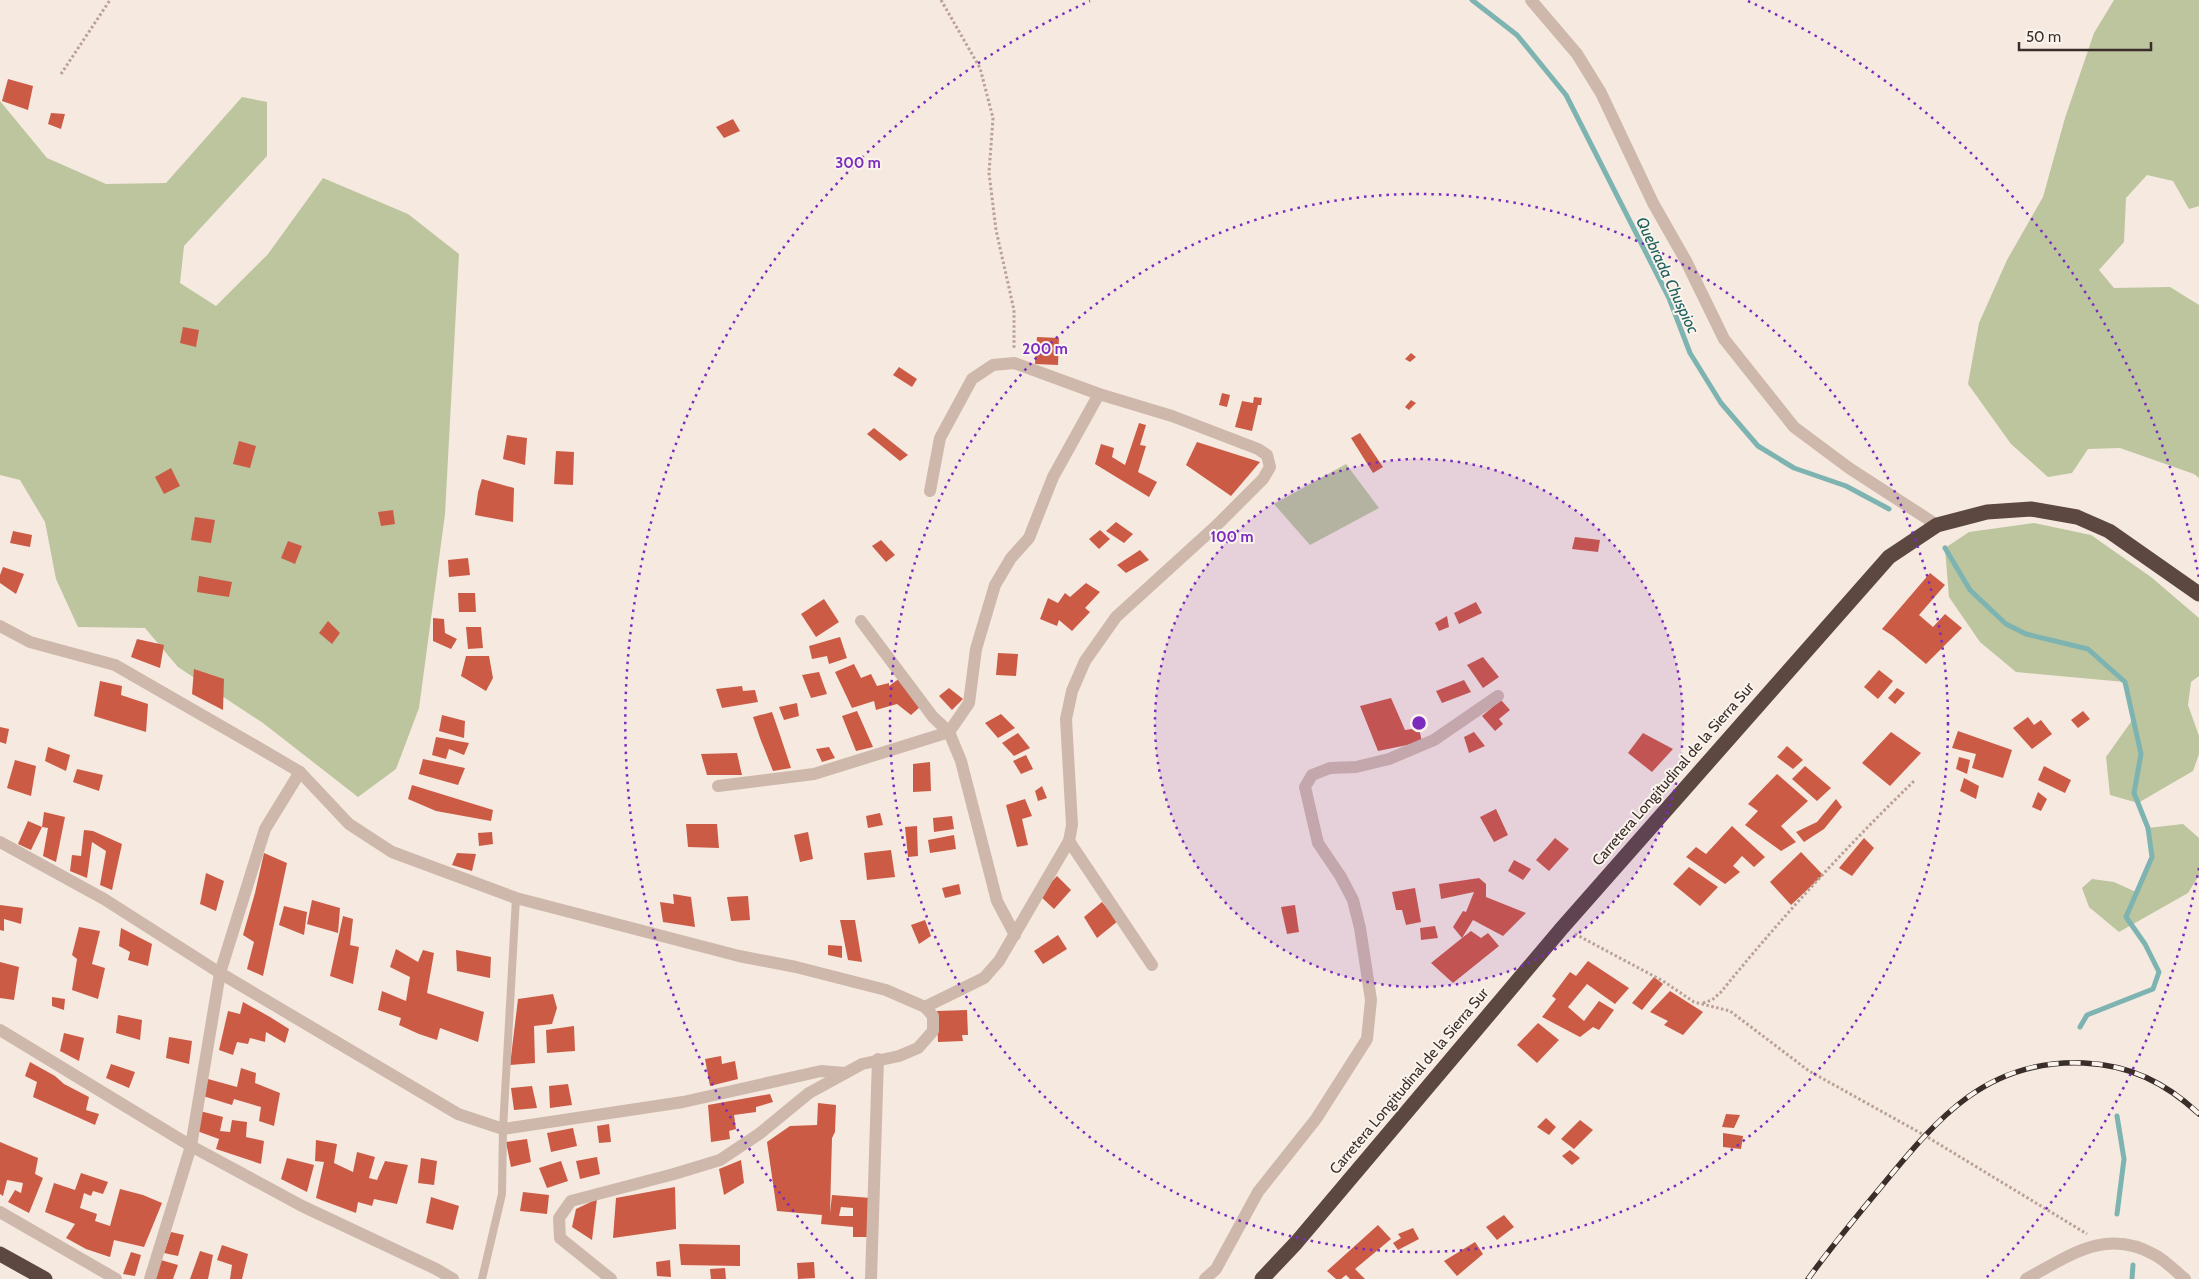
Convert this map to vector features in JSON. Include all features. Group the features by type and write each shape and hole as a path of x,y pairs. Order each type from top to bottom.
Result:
{"highway":[{"name":"Carretera Longitudinal de la Sierra Sur","path":"1262,1279 1296,1242 1562,928 1889,557 1937,524 1957,518 2008,509 2031,509 2078,517 2109,531 2199,594"},
{"path":"0,1254 45,1279"}],"street":[{"path":"1531,0 1577,54 1601,93 1652,203 1686,261 1724,339 1794,427 1849,468 1937,524"},
{"path":"925,1008 984,978 999,961 1069,841 1072,825 1066,719 1072,691 1085,661 1116,617 1216,526 1263,479 1270,467 1267,454 1258,449 1172,416 1098,394 1014,363 993,365 972,379 940,438 930,491"},
{"path":"718,786 814,774 949,732 969,703 976,649 995,585 1011,558 1029,538 1053,477 1098,394"},
{"path":"861,621 934,717 949,732 962,761 997,901 1015,935"},
{"path":"0,626 30,642 115,665 300,772 349,824 392,852 516,898 740,956 796,967 886,990 925,1008 933,1016 933,1030 918,1048 899,1056 878,1059 845,1073 810,1093 759,1134 720,1160 571,1201 559,1218 560,1238 612,1279"},
{"path":"1205,1279 1216,1268 1258,1192 1316,1119 1367,1039 1371,1000 1353,900 1341,876 1318,843 1305,786 1312,775 1330,768 1356,767 1389,759 1434,740 1498,696"},
{"path":"150,1279 191,1146 220,973 265,829 300,772"},
{"path":"1069,841 1152,965"},
{"path":"0,842 104,899 220,973 458,1114 502,1129 683,1102 821,1072 845,1073"},
{"path":"0,1030 191,1146 302,1206 436,1269 452,1279"},
{"path":"871,1279 878,1059"},
{"path":"0,1212 116,1279"},
{"path":"2026,1279 2084,1248 2103,1243 2131,1244 2156,1255 2185,1279"}],"lane":[{"path":"482,1279 502,1194 502,1129 516,898"}],"path":[{"path":"61,74 110,0"},
{"path":"941,0 980,68 994,118 989,173 996,230 1014,310 1014,363"},
{"path":"1703,1004 1712,1000 1721,992 1780,920 1914,781"},
{"path":"1562,928 1662,980 1687,998 1730,1011 1809,1070 1924,1135 2103,1243"}],"green space":[{"path":"2114,0 2199,0 2199,206 2189,209 2173,181 2147,175 2126,198 2124,242 2099,270 2114,288 2170,287 2199,305 2199,478 2194,474 2120,448 2088,449 2072,473 2048,477 2011,444 1968,384 1979,323 2007,260 2043,197 2065,118 2094,33"},
{"path":"242,97 267,102 267,156 184,246 180,283 216,306 268,254 323,178 408,214 459,254 445,514 419,708 396,769 358,797 263,723 178,667 145,628 78,627 56,579 45,522 20,480 0,475 0,101 47,158 106,184 166,183"},
{"path":"1346,464 1379,508 1310,545 1274,504"},
{"path":"2034,523 2091,535 2151,577 2199,618 2199,676 2191,682 2188,705 2199,736 2199,754 2193,771 2138,803 2110,795 2106,757 2133,719 2125,682 2016,672 1980,642 1949,597 1945,548 1969,532"},
{"path":"2183,824 2199,838 2199,875 2188,893 2119,932 2089,907 2082,888 2092,879 2114,882 2136,892 2152,857 2148,828"}],"building":[{"path":"8,79 33,86 28,110 2,101"},
{"path":"51,113 65,114 61,129 48,124"},
{"path":"733,119 740,131 724,138 716,127"},
{"path":"183,327 199,330 196,347 180,343"},
{"path":"1037,337 1059,338 1058,365 1035,364"},
{"path":"1411,353 1416,357 1410,362 1405,359"},
{"path":"899,367 917,379 912,387 893,375"},
{"path":"1222,393 1230,395 1227,407 1219,405"},
{"path":"1254,397 1262,398 1261,405 1258,405 1252,431 1235,427 1242,401 1253,403"},
{"path":"1411,400 1416,403 1409,410 1405,407"},
{"path":"1139,423 1146,425 1140,445 1146,446 1138,472 1157,482 1149,497 1095,464 1101,444 1114,448 1112,457 1125,465"},
{"path":"874,428 908,455 900,461 867,434"},
{"path":"1360,433 1383,467 1373,473 1351,438"},
{"path":"507,435 527,438 525,465 503,459"},
{"path":"239,441 256,446 250,468 233,464"},
{"path":"1197,442 1260,462 1231,496 1186,465"},
{"path":"556,451 574,452 573,485 554,484"},
{"path":"171,468 180,486 164,494 155,477"},
{"path":"482,479 514,488 513,522 475,515"},
{"path":"393,510 395,524 381,526 378,512"},
{"path":"195,517 215,520 211,543 191,540"},
{"path":"1116,522 1133,534 1124,543 1106,531"},
{"path":"1100,530 1110,539 1099,549 1089,539"},
{"path":"13,531 32,535 30,547 10,543"},
{"path":"1575,537 1600,540 1598,552 1572,549"},
{"path":"881,540 895,555 886,562 872,546"},
{"path":"288,541 302,546 295,564 281,558"},
{"path":"1140,550 1149,560 1126,573 1117,565"},
{"path":"468,558 470,575 449,577 448,560"},
{"path":"3,567 24,574 16,594 0,583"},
{"path":"1930,573 1945,585 1919,615 1933,627 1945,614 1962,628 1926,664 1882,629"},
{"path":"199,576 232,582 229,597 197,592"},
{"path":"1086,583 1100,592 1085,608 1090,612 1072,631 1059,620 1057,626 1040,619 1048,598 1058,603 1065,593 1070,597"},
{"path":"458,593 475,593 476,612 459,612"},
{"path":"824,599 839,622 816,637 801,614"},
{"path":"1476,602 1482,613 1459,624 1454,613"},
{"path":"1447,616 1449,627 1439,631 1435,623"},
{"path":"433,618 444,619 445,633 457,639 451,649 433,641"},
{"path":"328,621 340,633 332,644 319,633"},
{"path":"466,627 481,627 483,648 468,649"},
{"path":"840,637 847,658 829,664 827,656 812,659 809,646"},
{"path":"137,639 164,645 160,668 131,657"},
{"path":"998,653 1018,654 1016,676 996,675"},
{"path":"466,656 489,656 493,678 486,691 461,676"},
{"path":"1483,657 1499,677 1483,688 1467,665"},
{"path":"854,664 861,678 871,674 877,686 889,683 889,686 900,678 921,706 911,715 897,704 876,710 874,701 852,708 835,672"},
{"path":"194,669 224,679 223,710 192,694"},
{"path":"1879,670 1893,681 1878,699 1864,687"},
{"path":"819,672 827,694 811,698 802,675"},
{"path":"1464,680 1471,692 1442,703 1436,691"},
{"path":"100,681 122,686 121,695 148,704 146,732 94,716"},
{"path":"742,686 743,691 755,690 758,702 722,708 716,689"},
{"path":"949,688 963,699 952,710 939,696"},
{"path":"1897,688 1905,693 1895,704 1888,698"},
{"path":"1391,698 1405,730 1419,728 1422,742 1378,751 1360,706"},
{"path":"1501,700 1510,710 1499,719 1503,724 1495,731 1482,716"},
{"path":"797,703 799,716 784,720 779,707"},
{"path":"857,711 873,747 856,751 842,716"},
{"path":"2083,711 2090,719 2078,728 2071,720"},
{"path":"772,712 791,768 773,771 760,738 753,717"},
{"path":"1001,714 1015,728 998,738 985,723"},
{"path":"442,715 465,721 464,738 439,731"},
{"path":"2028,717 2034,725 2041,720 2052,734 2032,749 2013,728"},
{"path":"0,727 9,729 6,744 0,742"},
{"path":"1958,731 2012,750 2003,778 1972,768 1976,754 1952,748"},
{"path":"1474,732 1485,746 1469,753 1464,737"},
{"path":"1891,732 1921,753 1890,786 1862,763"},
{"path":"1018,733 1030,748 1014,756 1002,743"},
{"path":"1643,733 1673,749 1652,772 1628,753"},
{"path":"436,737 469,743 464,755 449,749 446,759 432,755"},
{"path":"1787,746 1803,760 1793,769 1777,757"},
{"path":"48,747 70,755 66,771 45,761"},
{"path":"829,747 835,758 822,762 816,749"},
{"path":"737,753 742,775 707,775 701,754"},
{"path":"1026,755 1033,769 1021,774 1013,761"},
{"path":"1959,757 1970,760 1967,774 1956,769"},
{"path":"423,759 465,768 458,785 419,774"},
{"path":"15,760 36,766 31,796 7,788"},
{"path":"930,762 931,791 913,792 913,764"},
{"path":"1805,766 1831,788 1817,801 1792,779"},
{"path":"2044,766 2071,780 2065,793 2038,780"},
{"path":"77,769 103,775 99,791 73,782"},
{"path":"1777,774 1808,801 1781,826 1796,842 1781,851 1745,825 1758,811 1748,804"},
{"path":"1964,778 1979,786 1976,799 1960,791"},
{"path":"412,785 493,810 491,821 436,811 408,799"},
{"path":"1042,786 1047,798 1038,801 1035,791"},
{"path":"2038,792 2047,799 2041,811 2032,807"},
{"path":"1025,799 1032,816 1022,819 1028,845 1017,847 1006,805"},
{"path":"1836,799 1842,807 1824,829 1804,842 1796,832 1817,822"},
{"path":"1496,809 1508,835 1494,842 1480,817"},
{"path":"44,812 65,817 56,862 43,856 48,828 42,827"},
{"path":"880,813 883,825 868,828 866,816"},
{"path":"952,816 954,829 934,832 933,818"},
{"path":"28,821 42,827 31,850 18,844"},
{"path":"686,824 717,824 719,848 688,847"},
{"path":"917,826 918,856 908,857 905,827"},
{"path":"1732,826 1765,857 1754,867 1742,856 1733,866 1740,872 1725,884 1686,857 1696,847 1706,854"},
{"path":"84,830 93,831 122,844 112,890 100,885 106,851 92,842 87,878 70,871 72,855 81,856"},
{"path":"492,832 493,844 479,846 478,833"},
{"path":"808,832 813,859 800,862 794,835"},
{"path":"954,835 956,849 930,853 928,840"},
{"path":"1555,838 1569,849 1549,871 1536,860"},
{"path":"1864,838 1874,848 1852,876 1839,868"},
{"path":"891,850 895,877 867,880 864,853"},
{"path":"1801,852 1823,875 1791,905 1770,882"},
{"path":"264,853 287,863 263,976 247,969 254,942 243,935"},
{"path":"457,853 476,854 472,871 452,865"},
{"path":"1514,860 1531,869 1523,880 1508,871"},
{"path":"1689,867 1718,887 1700,906 1673,884"},
{"path":"206,873 224,881 216,911 200,904"},
{"path":"1057,876 1071,890 1054,909 1039,895"},
{"path":"1479,878 1486,884 1486,897 1526,913 1503,936 1473,920 1462,938 1453,927 1463,911 1466,912 1474,892 1441,899 1439,884"},
{"path":"959,884 961,894 945,898 942,888"},
{"path":"1415,888 1421,922 1406,925 1402,910 1396,910 1392,892"},
{"path":"673,894 691,897 695,927 663,922 660,902 674,904"},
{"path":"748,896 750,920 731,921 727,897"},
{"path":"312,900 340,908 338,933 307,924"},
{"path":"1102,902 1118,921 1097,938 1084,917"},
{"path":"0,905 23,908 21,924 4,919 4,931 0,930"},
{"path":"1295,905 1299,932 1287,934 1281,907"},
{"path":"284,906 307,912 304,935 279,925"},
{"path":"343,916 353,919 350,945 359,947 353,984 330,976"},
{"path":"840,920 855,920 862,962 848,960"},
{"path":"925,920 931,936 919,944 911,925"},
{"path":"1435,926 1438,938 1421,940 1420,928"},
{"path":"79,927 100,931 92,964 105,968 98,999 72,990 77,959 72,955"},
{"path":"121,928 152,944 148,966 128,960 130,952 119,946"},
{"path":"1471,931 1481,938 1488,933 1499,946 1453,983 1431,963"},
{"path":"1058,935 1067,949 1043,964 1034,951"},
{"path":"828,945 842,946 842,958 828,955"},
{"path":"396,949 418,962 423,950 434,953 427,993 484,1012 478,1042 440,1028 437,1040 399,1025 401,1018 378,1010 382,991 406,1001 410,977 390,967"},
{"path":"456,950 491,957 490,978 457,971"},
{"path":"1588,961 1629,988 1615,1004 1587,984 1568,1007 1584,1021 1599,1001 1614,1010 1599,1030 1593,1027 1580,1037 1542,1017 1556,999 1552,996 1570,972 1576,976"},
{"path":"0,962 19,967 14,1000 0,998"},
{"path":"1654,977 1663,984 1642,1010 1632,1003"},
{"path":"1670,991 1703,1012 1683,1035 1664,1025 1668,1021 1650,1012"},
{"path":"553,994 557,1008 552,1024 534,1026 535,1063 510,1065 518,999"},
{"path":"52,997 65,999 64,1010 52,1006"},
{"path":"243,1002 289,1029 285,1043 266,1032 265,1042 250,1038 248,1044 237,1042 233,1055 219,1050 228,1011 240,1014"},
{"path":"967,1010 968,1035 962,1035 963,1041 938,1042 937,1011"},
{"path":"118,1015 142,1020 140,1040 116,1033"},
{"path":"1538,1023 1559,1040 1537,1063 1517,1045"},
{"path":"574,1026 575,1051 547,1053 546,1030"},
{"path":"64,1033 84,1038 79,1061 60,1051"},
{"path":"169,1037 192,1041 189,1064 166,1058"},
{"path":"721,1056 722,1064 735,1061 738,1079 710,1086 705,1059"},
{"path":"30,1062 55,1076 64,1084 89,1097 86,1110 99,1114 95,1125 33,1097 37,1082 25,1076"},
{"path":"111,1064 135,1072 129,1088 106,1078"},
{"path":"241,1068 256,1073 255,1083 280,1093 274,1126 259,1121 261,1107 234,1099 232,1105 203,1096 208,1079 237,1087"},
{"path":"568,1084 572,1105 550,1108 549,1086"},
{"path":"532,1086 537,1108 514,1110 511,1088"},
{"path":"770,1094 773,1102 756,1107 756,1112 734,1115 736,1129 729,1131 730,1139 711,1142 708,1105"},
{"path":"818,1103 836,1105 835,1132 832,1138 830,1213 832,1195 871,1198 870,1237 853,1237 853,1227 821,1224 822,1215 777,1211 767,1142 790,1126 817,1125","holes":["841,1207 853,1208 853,1216 839,1216"]},
{"path":"200,1111 223,1117 220,1131 230,1132 232,1120 247,1122 246,1137 264,1141 261,1164 216,1149 219,1139 197,1131"},
{"path":"1726,1114 1740,1115 1734,1128 1722,1127"},
{"path":"1546,1118 1556,1127 1549,1135 1537,1127"},
{"path":"1580,1120 1593,1130 1574,1149 1561,1139"},
{"path":"609,1124 611,1142 599,1143 597,1126"},
{"path":"573,1128 577,1146 551,1152 547,1133"},
{"path":"1723,1133 1743,1136 1741,1149 1723,1147"},
{"path":"527,1139 531,1162 511,1167 506,1142"},
{"path":"316,1140 337,1144 334,1163 353,1172 357,1152 375,1157 369,1178 377,1180 385,1161 408,1165 397,1204 374,1199 372,1206 358,1202 356,1213 316,1198 324,1162 315,1161"},
{"path":"0,1142 38,1158 35,1174 43,1178 29,1213 8,1202 15,1190 21,1193 23,1183 7,1180 3,1196 0,1194"},
{"path":"1570,1150 1580,1158 1572,1165 1562,1156"},
{"path":"597,1157 600,1174 580,1179 576,1161"},
{"path":"287,1158 314,1165 307,1192 281,1179"},
{"path":"421,1158 437,1161 434,1185 418,1183"},
{"path":"741,1160 744,1183 724,1195 719,1169"},
{"path":"561,1161 568,1181 547,1188 539,1168"},
{"path":"81,1173 108,1182 103,1194 93,1191 91,1196 84,1193 80,1208 97,1214 95,1221 110,1226 120,1189 143,1195 162,1203 144,1247 114,1240 110,1257 86,1249 66,1238 75,1224 45,1212 54,1183 75,1190"},
{"path":"675,1187 676,1229 613,1238 616,1198"},
{"path":"523,1192 549,1195 547,1214 520,1211"},
{"path":"431,1197 459,1206 453,1230 426,1223"},
{"path":"597,1199 592,1240 572,1227 576,1209"},
{"path":"1504,1215 1514,1227 1497,1240 1486,1227"},
{"path":"1378,1225 1391,1239 1355,1269 1365,1279 1350,1279 1346,1275 1341,1279 1336,1279 1327,1271"},
{"path":"1413,1228 1419,1239 1398,1250 1393,1243 1401,1238 1398,1234"},
{"path":"171,1232 184,1235 178,1256 164,1253"},
{"path":"1475,1242 1483,1254 1457,1276 1444,1261"},
{"path":"679,1244 740,1245 740,1266 681,1265"},
{"path":"222,1245 248,1254 242,1279 230,1279 232,1265 217,1260"},
{"path":"200,1251 213,1255 208,1279 190,1279"},
{"path":"131,1252 141,1255 135,1276 123,1274"},
{"path":"161,1260 178,1265 173,1279 155,1279"},
{"path":"670,1260 671,1277 657,1276 656,1262"},
{"path":"814,1262 815,1278 798,1279 797,1263"},
{"path":"725,1268 726,1279 711,1279 710,1269"}],"waterway":[{"name":"Quebrada Chuspioc","path":"1472,0 1517,35 1566,95 1669,298 1690,353 1721,403 1758,446 1794,468 1846,486 1889,509"},
{"name":"Quebrada Chuspioc","path":"1945,548 1970,590 2006,624 2026,634 2088,649 2125,682 2141,754 2134,793 2148,828 2152,857 2126,917 2145,944 2159,972 2153,989 2087,1015 2080,1027"},
{"name":"Quebrada Chuspioc","path":"2117,1116 2124,1159 2117,1214"},
{"name":"Quebrada Chuspioc","path":"2132,1279 2133,1265"}],"railway":[{"path":"1808,1279 1853,1221 1923,1138 1944,1116 1992,1082 2019,1071 2049,1064 2101,1064 2132,1072 2160,1085 2174,1093 2199,1114"}]}
